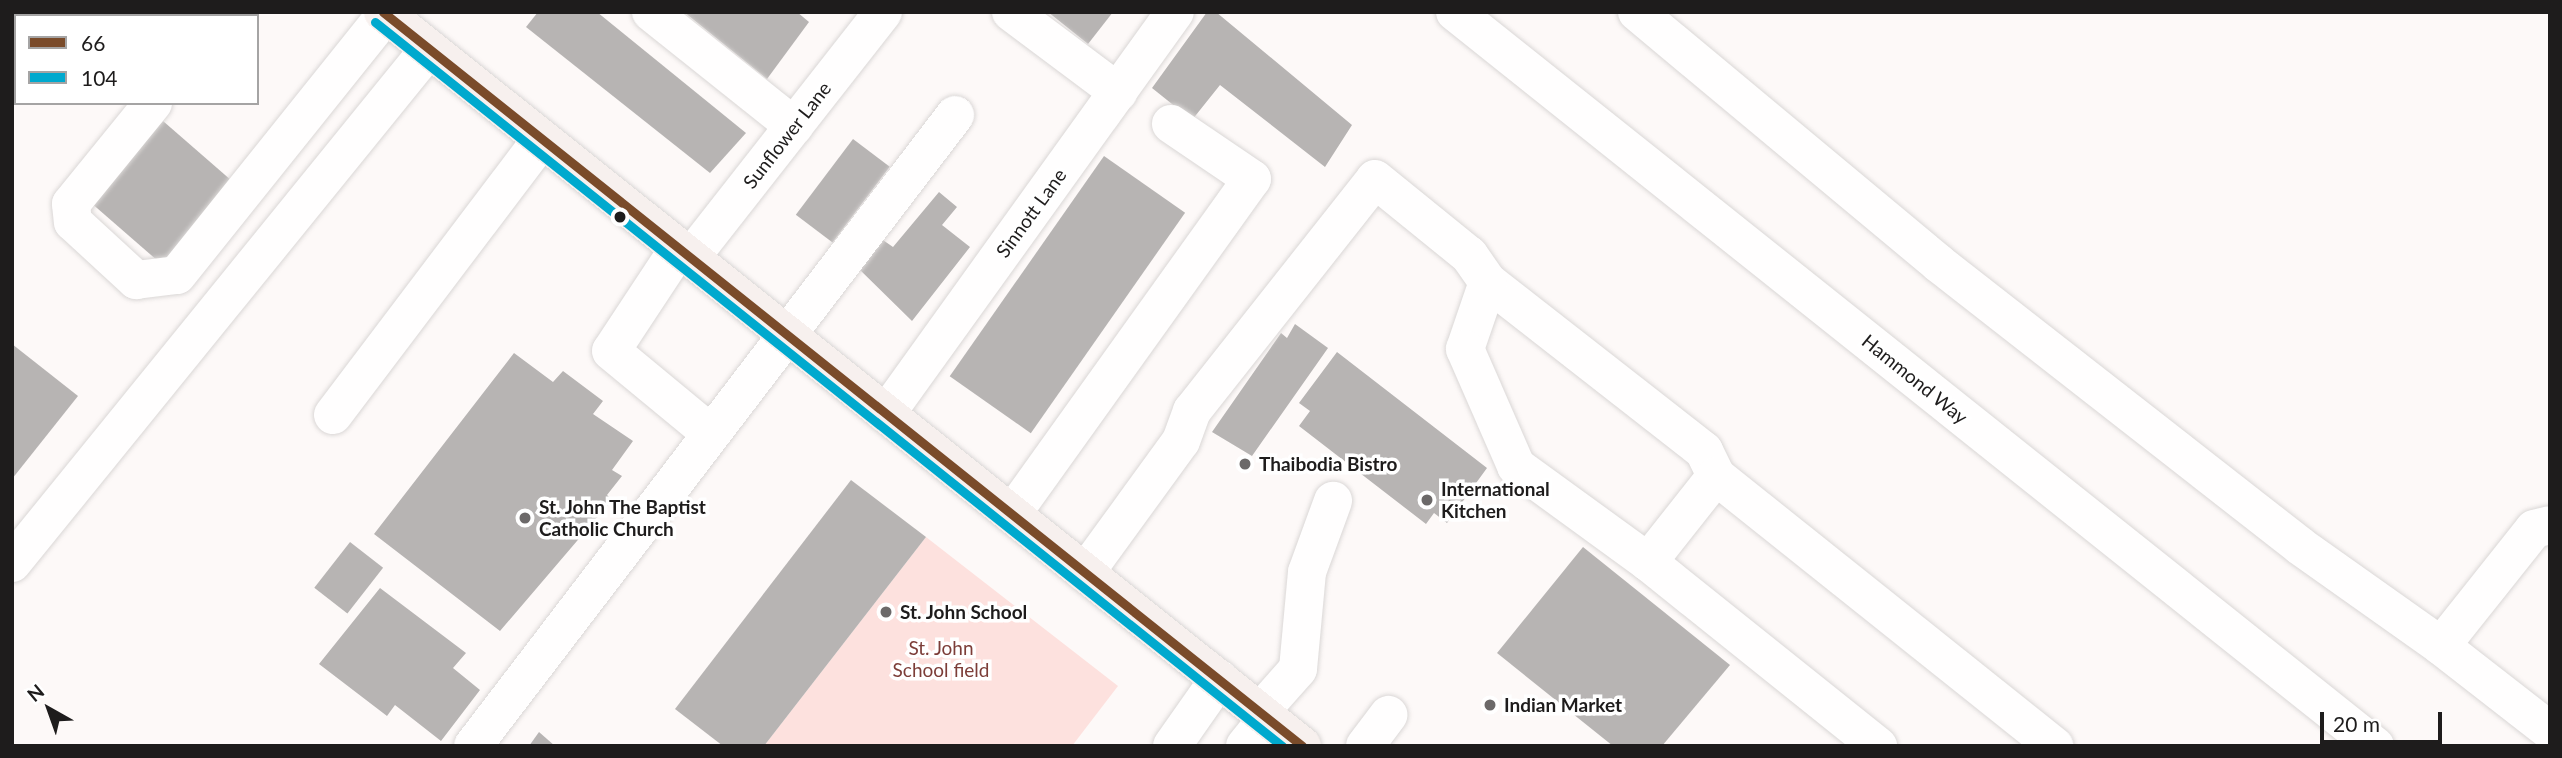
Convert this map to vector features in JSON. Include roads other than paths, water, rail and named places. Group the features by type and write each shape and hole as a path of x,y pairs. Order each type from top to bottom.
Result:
{"main road":[{"path":"386,13 1219,679 1257,725 1302,746"}],"street":[{"path":"651,12 794,126"},
{"name":"Sunflower Lane","path":"709,432 611,351 685,253 794,126 883,12"},
{"path":"1011,12 1118,92"},
{"name":"Sinnott Lane","path":"886,414 1175,12"},
{"name":"Hammond Way","path":"1455,12 2375,746"},
{"path":"1637,12 1938,263 2300,547 2441,646 2550,731"},
{"path":"151,105 71,204 73,222 136,279 177,275 386,13"},
{"path":"12,563 429,49"},
{"path":"473,746 709,432 955,115"},
{"path":"1012,514 1252,179 1171,124"},
{"path":"333,415 542,139"},
{"path":"1085,573 1181,441 1192,411 1375,179 1469,255 1488,282 1704,451 1717,476 2054,746"},
{"path":"1488,282 1465,349 1516,466 1648,562 1878,746"},
{"path":"1648,562 1717,476"},
{"path":"1257,725 1298,669 1307,572 1333,501"},
{"path":"2441,646 2533,529 2550,525"},
{"path":"1172,746 1219,679"},
{"path":"1364,746 1388,715"}],"place":[{"name":"Thaibodia Bistro","path":"1245,464"},
{"name":"International Kitchen","path":"1427,500"},
{"name":"St. John The Baptist Catholic Church","path":"525,518"},
{"name":"St. John School","path":"886,612"},
{"name":"Indian Market","path":"1490,705"}],"park label":[{"name":"St. John School field","path":"941,659"}]}
